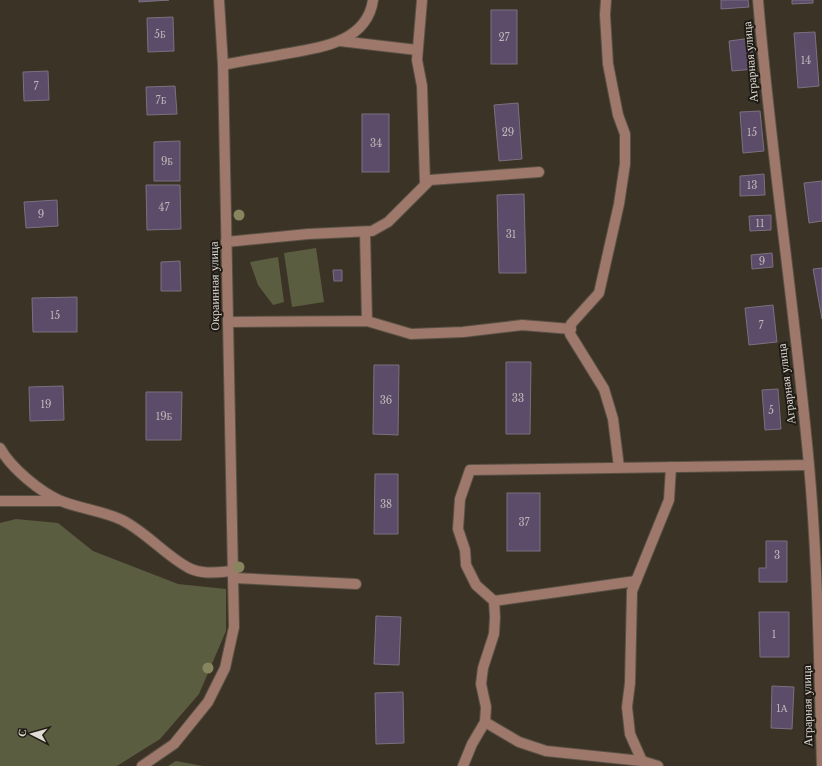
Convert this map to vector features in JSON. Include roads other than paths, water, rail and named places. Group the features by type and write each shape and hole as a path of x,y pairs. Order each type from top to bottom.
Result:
{"street":[{"name":"Окраинная улица","path":"142,766 174,744 208,702 225,668 234,627 223,65 219,0"},
{"path":"223,65 326,47 340,41 353,34 364,23 372,10 373,0"},
{"path":"422,0 421,24 417,50 422,86 425,184"},
{"path":"606,0 605,15 608,64 618,115 625,134 625,164 619,204 599,293 571,324 570,334 604,390 613,419 619,467"},
{"name":"Аграрная улица","path":"758,0 764,78 809,465 818,614 822,766"},
{"path":"340,41 417,50"},
{"path":"226,242 308,234 372,231 388,222 430,180 539,172"},
{"path":"365,232 367,321"},
{"path":"228,322 367,321 411,334 463,332 522,325 571,329"},
{"path":"0,448 7,460 15,469 61,501"},
{"path":"464,766 472,744 485,722 486,707 481,684 483,668 494,634 494,601 476,585 466,565 465,550 458,530 460,500 470,470 809,465"},
{"path":"642,761 630,734 627,707 630,683 632,591 669,500 671,468"},
{"path":"0,501 61,501 104,513 123,521 189,568 212,573 356,584"},
{"path":"494,601 636,581"},
{"path":"485,722 518,742 546,751 642,761 658,766"}]}
